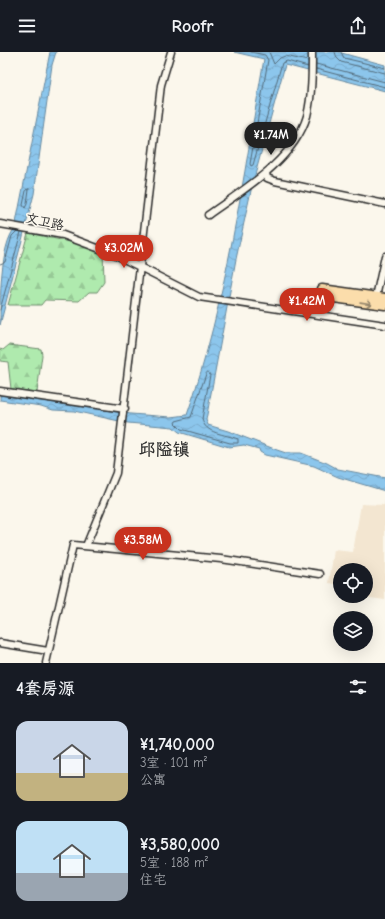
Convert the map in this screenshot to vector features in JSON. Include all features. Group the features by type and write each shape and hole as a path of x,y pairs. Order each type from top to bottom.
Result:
{"main road":[{"path":"381,297 320,292 385,305"}],"street":[{"path":"86,546 116,473 125,409 161,85 171,52"},
{"path":"208,215 277,164 301,128 306,116 312,80 312,52"},
{"path":"266,173 267,178 275,182 385,204"},
{"name":"文卫路","path":"0,224 63,235 116,255 199,297 385,325"},
{"path":"381,297 385,256"},
{"path":"0,391 125,409"},
{"path":"46,663 73,545 221,559 320,574"},
{"path":"0,643 48,652"}],"shaded area":[{"path":"385,501 385,600 373,598 373,563 333,563 333,584 329,583 334,550 353,552 361,504 384,505"}],"green space":[{"path":"28,233 103,249 104,282 97,292 89,292 79,301 45,300 41,305 8,305"},
{"path":"9,345 41,349 42,355 37,392 11,389 8,362 0,361 0,349 3,350"}],"water":[{"path":"50,52 56,52 52,65 34,194 0,325 2,274 6,247 15,228"},
{"path":"234,52 338,52 385,65 385,91 285,65 252,186 236,259 206,420 208,425 286,453 301,453 338,469 385,478 385,491 338,477 314,466 265,455 260,452 259,449 244,445 229,447 179,432 173,427 128,423 74,411 53,410 41,406 0,400 0,395 131,414 171,417 187,415 213,328 233,238 264,59"}],"district":[{"name":"邱隘镇","path":"164,449"}]}
